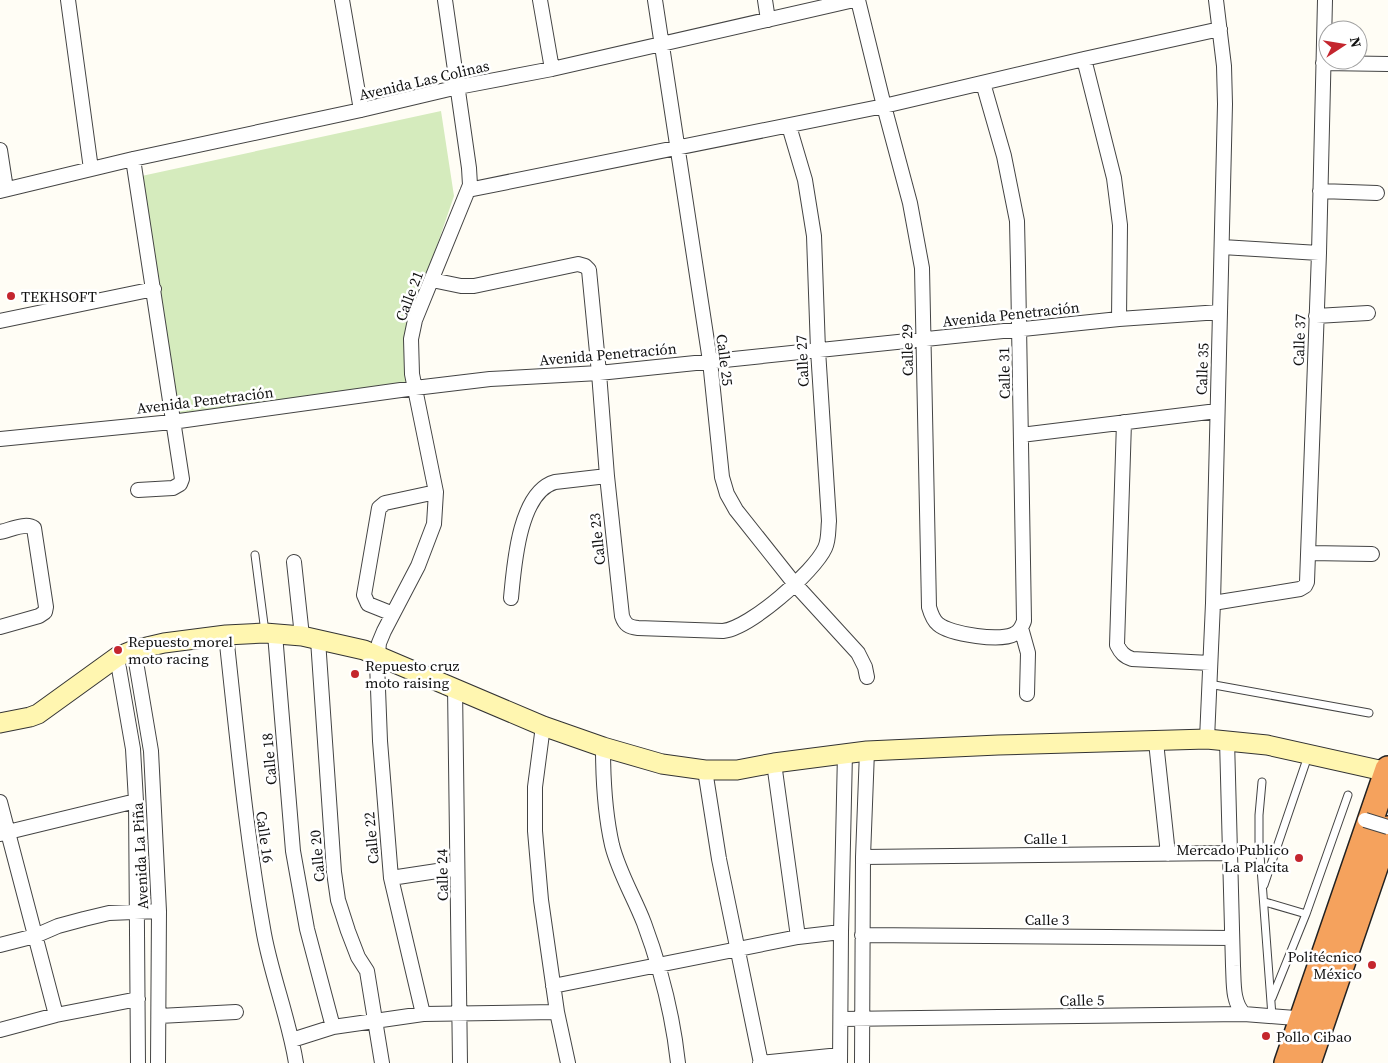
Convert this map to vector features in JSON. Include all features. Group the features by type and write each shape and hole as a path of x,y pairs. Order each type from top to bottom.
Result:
{"highway":[{"path":"1308,1063 1312,1020 1388,771"},
{"path":"1287,1063 1312,1020 1388,828"}],"main road":[{"path":"0,723 38,714 117,657 134,650 164,643 226,635 270,634 310,638 364,650 455,687 543,726 603,747 662,764 705,770 737,770 774,763 867,751 1207,739 1267,745 1388,771"}],"street":[{"path":"68,0 91,168"},
{"path":"342,0 361,110"},
{"name":"Calle 21","path":"377,656 382,637 418,566 432,532 436,516 436,492 415,388 411,360 411,340 415,320 468,190 470,179 445,0"},
{"path":"540,0 552,69"},
{"name":"Calle 25","path":"655,0 710,361 722,477 727,494 736,510 794,584 858,653 866,666 867,677"},
{"path":"765,0 768,20"},
{"name":"Avenida Las Colinas","path":"3,190 91,168 361,110 458,87 552,69 856,0"},
{"name":"Calle 29","path":"856,0 910,203 922,268 929,607 931,615 943,629 957,633 1002,638 1018,631"},
{"name":"Calle 35","path":"1207,739 1213,603 1225,104 1216,0"},
{"name":"Calle 37","path":"1324,0 1324,20"},
{"path":"468,190 884,106 1220,29"},
{"path":"1084,59 1114,178 1120,225 1119,319"},
{"path":"1368,64 1388,64"},
{"name":"Calle 37","path":"1213,603 1300,589 1307,582 1319,253 1323,70"},
{"name":"Calle 31","path":"982,83 1004,156 1017,221 1024,620 1018,631 1028,653 1027,694"},
{"name":"Calle 27","path":"789,126 805,180 814,236 818,350 829,521 826,546 820,558 794,584"},
{"path":"0,150 3,190"},
{"path":"133,159 181,472 180,484 174,488 138,490"},
{"path":"1320,192 1377,193"},
{"path":"1222,247 1319,253"},
{"name":"Calle 23","path":"432,280 466,286 578,264 585,266 589,270 600,373 607,476 622,616 625,624 638,628 730,630 752,619 768,608 794,584"},
{"path":"0,321 154,289"},
{"name":"Avenida Penetración","path":"0,439 172,422 415,388 490,380 600,373 1119,319 1220,312"},
{"path":"1316,316 1368,313"},
{"path":"1021,435 1217,410"},
{"path":"1124,422 1117,645 1120,652 1132,659 1210,663"},
{"path":"511,598 513,575 522,528 530,506 540,490 555,482 607,476"},
{"path":"393,614 368,604 364,595 379,508 385,504 436,492"},
{"path":"0,532 26,526 34,528 46,606 45,612 39,616 0,627"},
{"path":"1309,553 1372,554"},
{"name":"Calle 20","path":"294,562 310,638 338,900 358,957 367,971 382,1063"},
{"name":"Calle 18","path":"270,634 293,851 307,929 333,1027"},
{"name":"Calle 16","path":"226,635 250,853 265,937 292,1040 296,1063"},
{"name":"Avenida La Piña","path":"134,650 151,751 159,911 158,1063"},
{"name":"Calle 22","path":"377,656 377,694 391,878 423,1014"},
{"name":"Avenida La Piña","path":"117,657 133,749 136,801 138,1063"},
{"name":"Calle 24","path":"455,687 460,1063"},
{"path":"543,726 537,767 535,816 541,900 556,1012 568,1063"},
{"path":"1227,740 1229,853 1235,996 1239,1009 1244,1014"},
{"path":"1156,742 1168,854"},
{"path":"603,747 603,775 612,846 646,927 671,1021 678,1063"},
{"path":"862,1063 863,857 867,751"},
{"path":"705,770 719,859 737,948 766,1062 840,1059 845,753"},
{"path":"774,763 798,937"},
{"path":"4,833 136,801"},
{"path":"0,802 4,833 35,936 56,1015"},
{"path":"1364,820 1388,828"},
{"name":"Calle 1","path":"863,857 1229,853"},
{"path":"391,878 458,868"},
{"path":"0,944 35,936 58,926 109,913 159,911"},
{"path":"553,986 737,948 798,937 841,932"},
{"name":"Calle 3","path":"862,935 1232,938"},
{"path":"0,1030 56,1015 138,999"},
{"path":"159,1016 236,1012"},
{"path":"292,1040 333,1027 423,1014 556,1012"},
{"name":"Calle 5","path":"841,1019 1244,1014 1312,1020"}],"lane":[{"path":"255,555 270,634"},
{"path":"1210,684 1369,713"},
{"path":"1264,888 1309,754"},
{"path":"1262,782 1258,815 1259,841 1264,888 1272,1016"},
{"path":"1271,1000 1306,914 1348,795"},
{"path":"1264,902 1306,914"}],"green space":[{"path":"441,111 454,196 405,339 409,383 176,415 137,177"}],"place":[{"name":"TEKHSOFT","path":"11,296"},
{"name":"Repuesto morel moto racing","path":"118,650"},
{"name":"Repuesto cruz moto raising","path":"355,674"},
{"name":"Mercado Publico La Placita","path":"1299,858"},
{"name":"Politécnico México","path":"1372,965"},
{"name":"Pollo Cibao","path":"1266,1036"}]}
